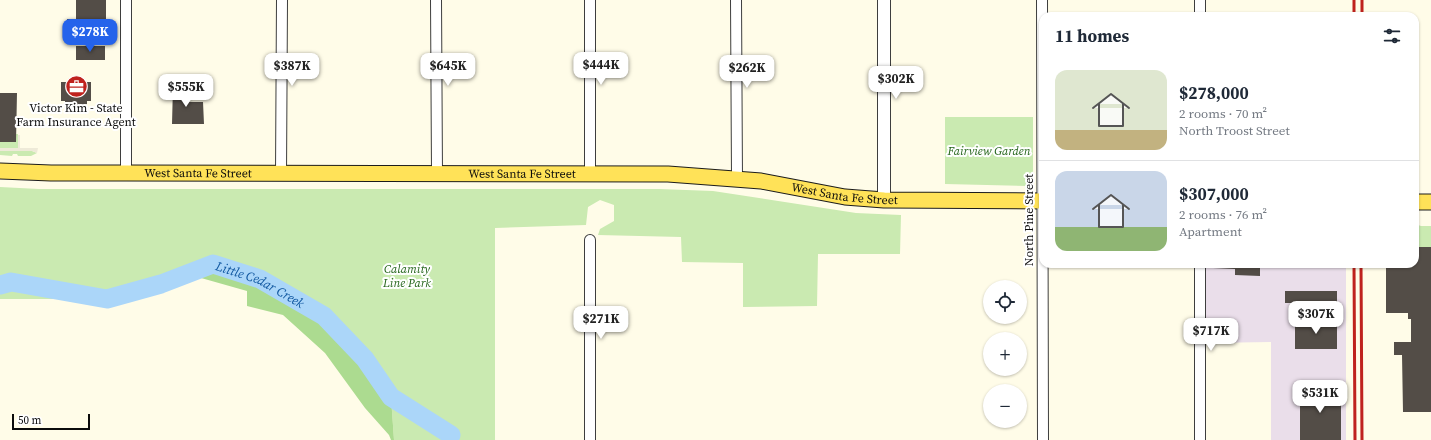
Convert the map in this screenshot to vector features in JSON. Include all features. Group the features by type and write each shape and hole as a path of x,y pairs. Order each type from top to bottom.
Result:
{"main road":[{"name":"West Santa Fe Street","path":"0,171 126,174 668,174 737,178 761,181 845,197 884,200 1039,202"},
{"path":"1419,202 1431,202"}],"street":[{"path":"126,0 126,174"},
{"path":"282,0 282,174"},
{"path":"436,0 437,174"},
{"path":"590,0 590,173"},
{"path":"736,0 737,178"},
{"path":"884,0 884,200"},
{"name":"North Pine Street","path":"1042,0 1042,12"},
{"path":"1200,0 1200,12"},
{"path":"590,240 590,440"},
{"name":"North Pine Street","path":"1043,268 1043,440"},
{"path":"1200,268 1200,440"}],"shaded area":[{"path":"18,135 20,135 20,148 38,148 37,153 32,151 0,151 0,148 18,148"},
{"path":"1205,268 1346,268 1346,440 1271,440 1271,342 1206,343"}],"green space":[{"name":"Fairview Garden","path":"945,117 1033,117 1033,177 1026,186 945,184"},
{"path":"16,134 18,134 18,148 0,148 0,142 16,142"},
{"path":"0,151 32,151 37,153 31,156 18,156 17,154 13,154 12,156 0,155"},
{"name":"Calamity Line Park","path":"0,187 39,189 659,189 713,191 856,213 901,215 900,254 818,254 817,306 743,307 743,263 682,262 681,237 598,235 600,229 614,221 614,205 600,200 588,207 586,225 495,228 495,440 394,440 391,397 260,279 214,264 161,284 107,299 0,299"},
{"path":"1419,225 1431,226 1431,247 1419,247"},
{"path":"213,264 260,279 324,316 365,359 391,397 394,440 391,440 389,435 365,408 325,353 283,315 247,306 247,291 187,274"}],"building":[{"path":"76,0 106,0 106,31 67,31 67,19 76,19"},
{"path":"76,46 105,46 105,60 76,60"},
{"name":"Victor Kim - State Farm Insurance Agent","path":"61,82 91,82 91,101 87,101 87,104 83,105 65,104 65,101 61,101"},
{"path":"173,86 189,86 189,102 203,102 204,124 172,124"},
{"path":"0,93 17,93 16,142 0,142"},
{"path":"1419,247 1431,247 1431,412 1403,412 1402,355 1394,355 1394,342 1411,342 1411,319 1408,319 1408,313 1386,313 1386,268 1419,268"},
{"path":"1213,268 1260,268 1260,276 1235,275 1235,269"},
{"path":"1285,291 1337,291 1337,303 1285,303"},
{"path":"1295,321 1337,321 1337,349 1295,349"},
{"path":"1300,389 1341,389 1341,440 1300,440"}],"waterway":[{"name":"Little Cedar Creek","path":"0,285 11,282 107,299 161,284 213,264 260,279 324,316 365,359 391,397 451,435"}],"railway":[{"path":"1354,0 1354,12"},
{"path":"1362,0 1362,12"},
{"path":"1354,268 1355,440"},
{"path":"1361,268 1362,440"}],"place":[{"name":"Victor Kim - State Farm Insurance Agent","path":"76,87"}]}
